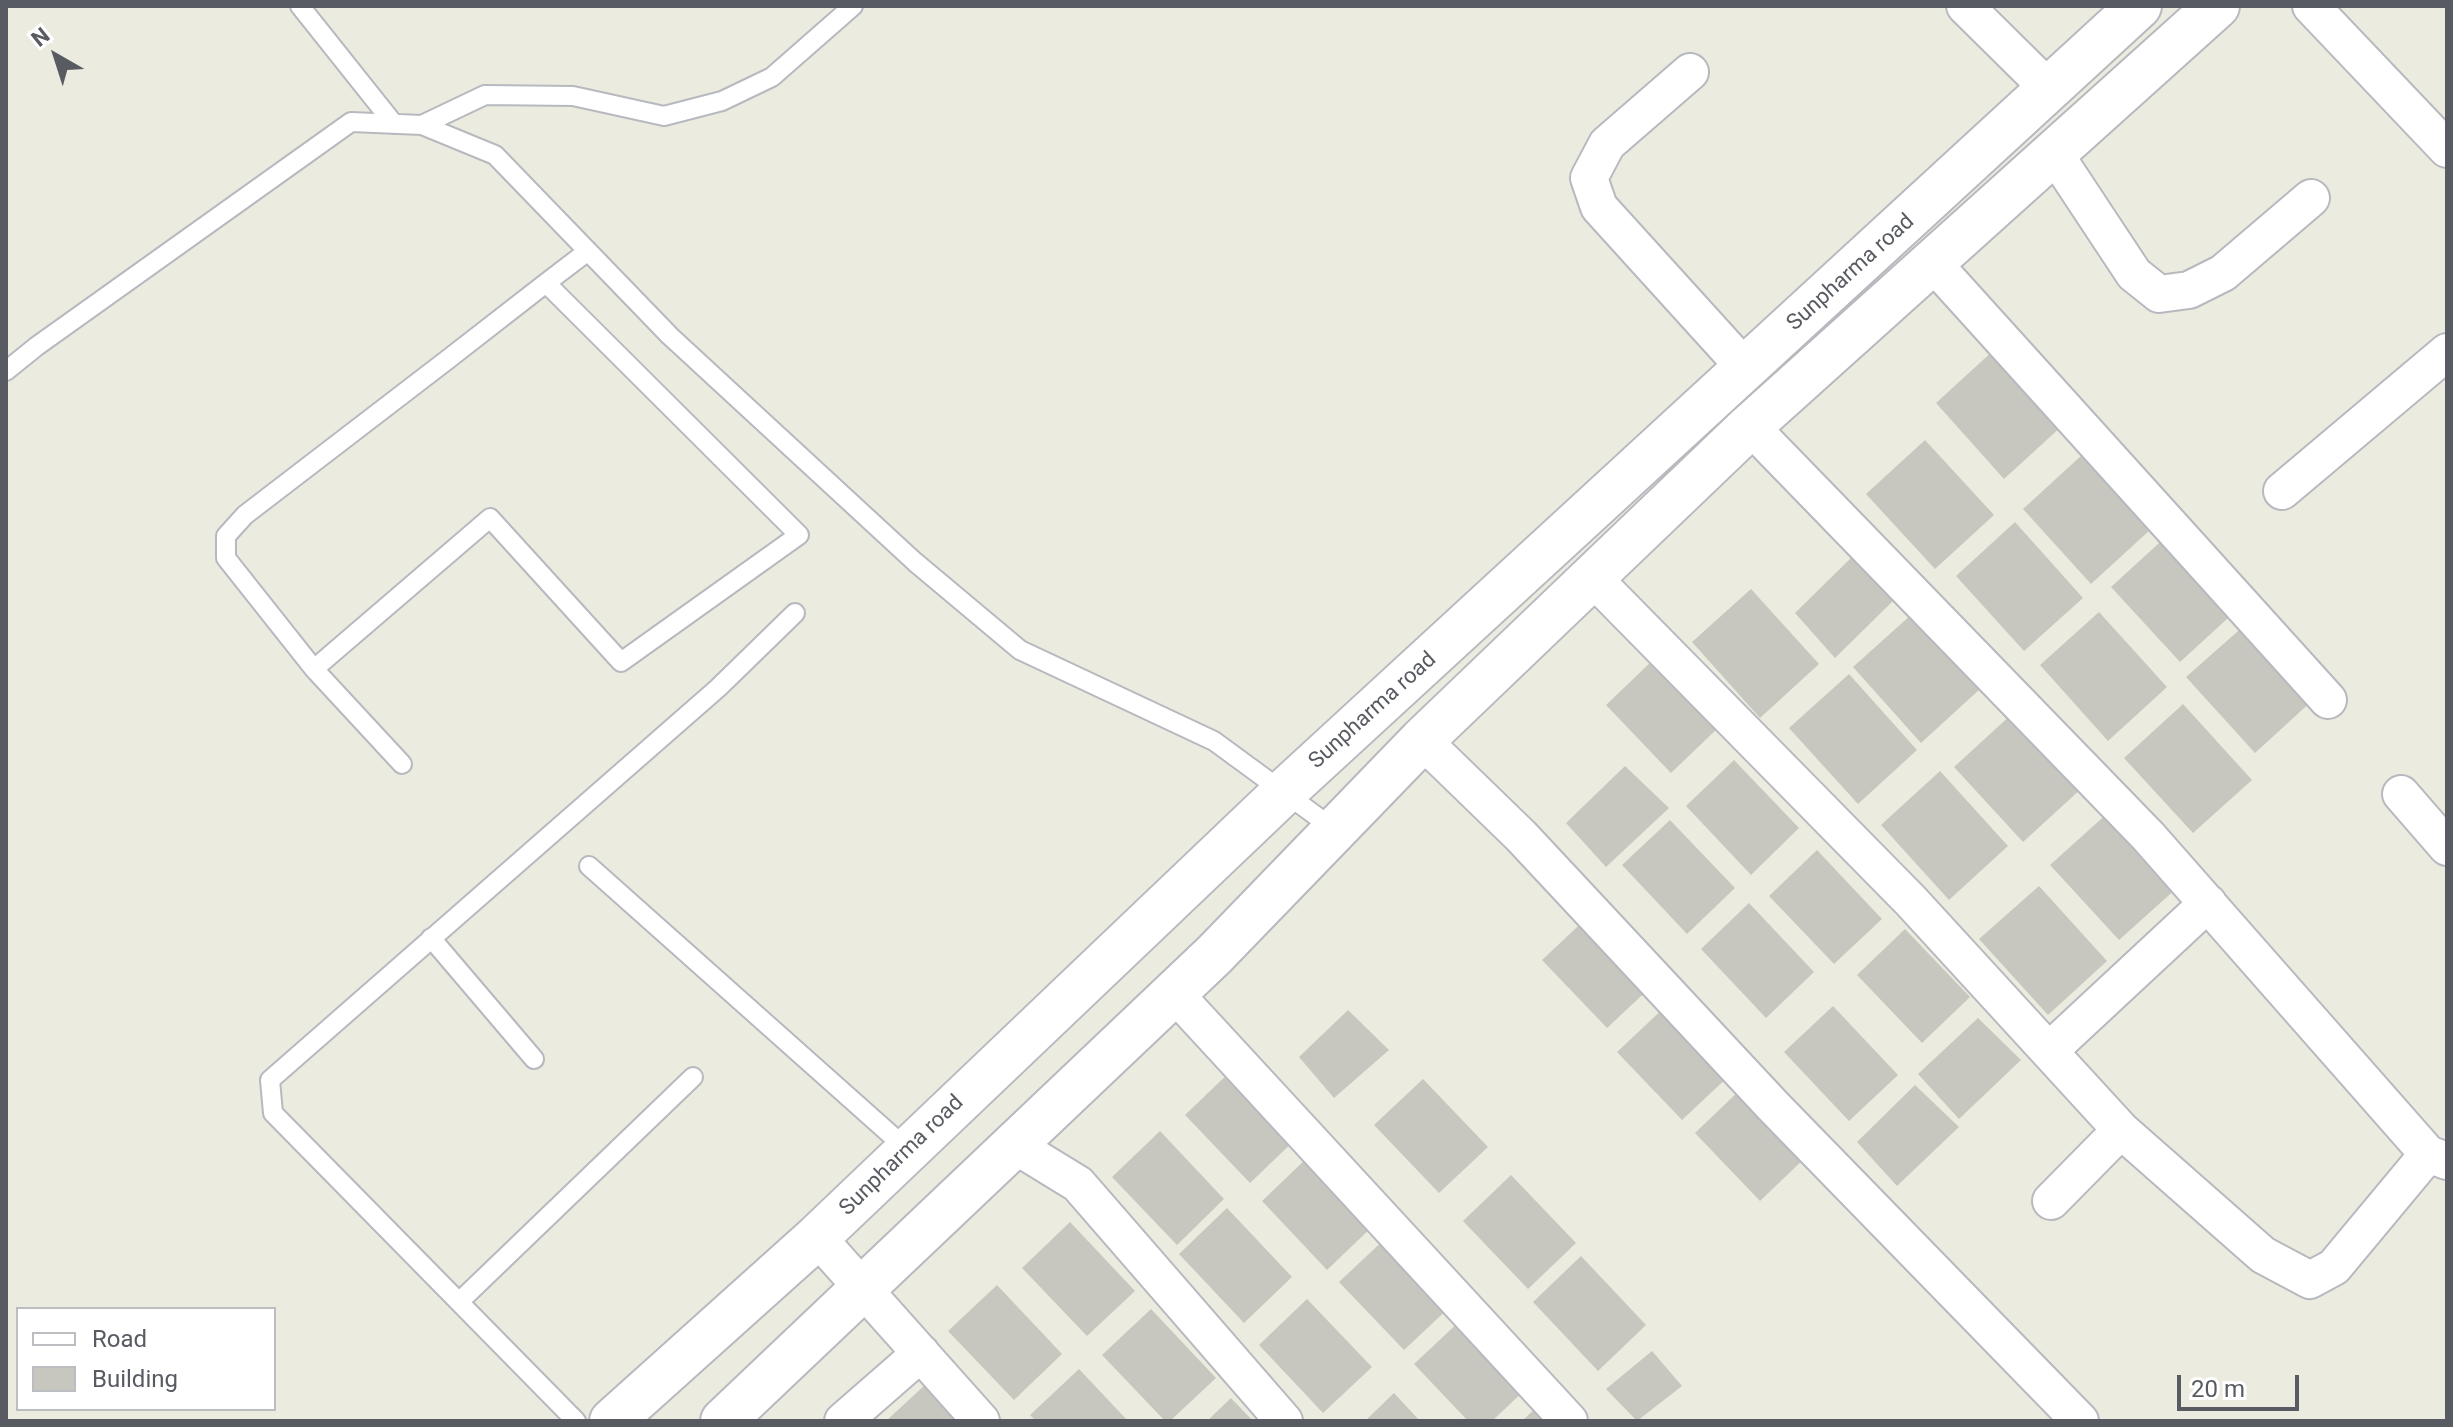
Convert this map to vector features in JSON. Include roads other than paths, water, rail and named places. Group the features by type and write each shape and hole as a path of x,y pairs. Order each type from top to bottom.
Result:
{"street":[{"path":"1965,6 2050,90"},
{"name":"Sunpharma road","path":"612,1421 817,1237 1285,791 2139,6"},
{"name":"Sunpharma road","path":"723,1421 1174,993 1422,740 1750,426 2217,6"},
{"path":"2311,6 2447,149"},
{"path":"1690,72 1607,144 1589,178 1599,207 1746,369"},
{"path":"2054,153 2134,274 2159,294 2189,290 2223,273 2311,198"},
{"path":"1932,262 2328,700"},
{"path":"2282,491 2447,352"},
{"path":"1593,578 1900,890 2121,1130 2263,1255 2310,1280 2334,1267 2438,1157 2148,836 1750,426"},
{"path":"1422,740 1521,836 1774,1107 2080,1421"},
{"path":"2401,794 2447,847"},
{"path":"2050,1050 2208,903"},
{"path":"1174,993 1569,1421"},
{"path":"2051,1201 2121,1130"},
{"path":"1016,1146 1078,1184 1284,1421"},
{"path":"817,1237 981,1421"},
{"path":"843,1421 921,1353"}],"lane":[{"path":"300,6 394,124"},
{"path":"422,125 485,95 573,96 664,116 722,101 772,77 853,6"},
{"path":"6,371 351,122 422,125 495,155 670,336 903,551 1020,650 1214,741 1335,830"},
{"path":"402,764 314,669 226,558 226,536 245,515 588,251"},
{"path":"314,669 490,518 621,662 799,535 546,283"},
{"path":"576,1421 273,1113 270,1080 718,688 795,613"},
{"path":"589,866 908,1150"},
{"path":"431,938 534,1059"},
{"path":"459,1302 693,1077"}]}
